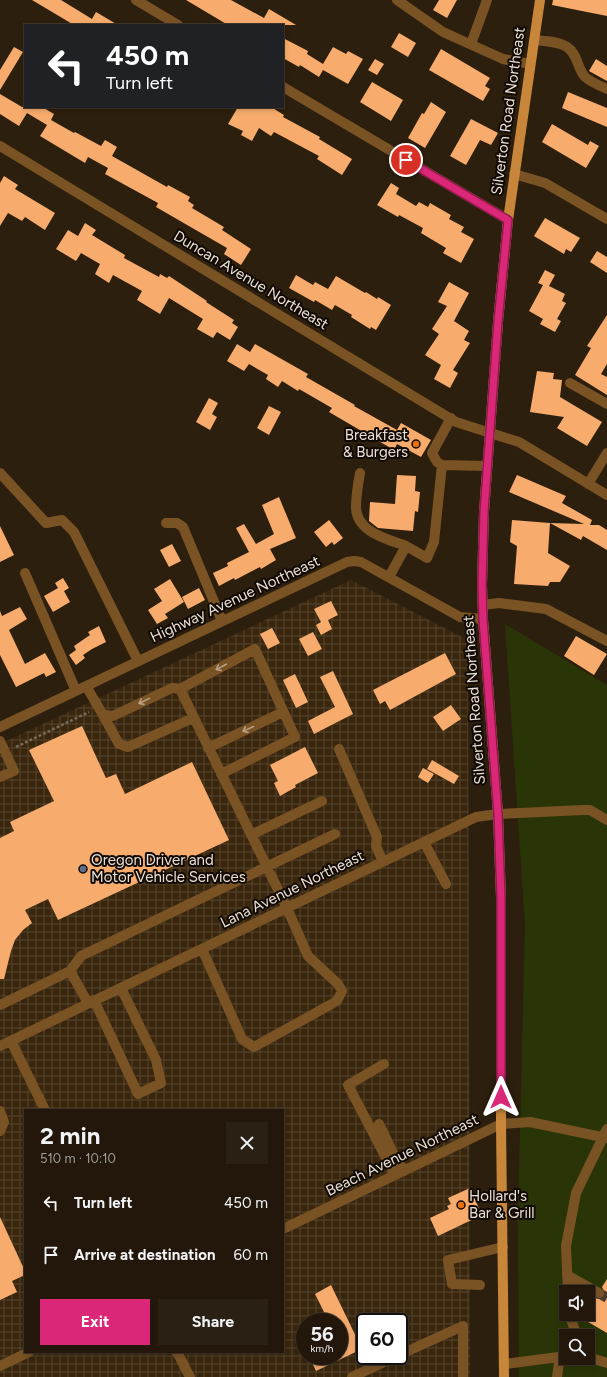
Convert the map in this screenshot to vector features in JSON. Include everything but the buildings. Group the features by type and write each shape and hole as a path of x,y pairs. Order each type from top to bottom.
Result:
{"main road":[{"name":"Silverton Road Northeast","path":"504,1377 501,1124 501,906 498,814 483,620 484,512 498,322 508,220 540,0"}],"street":[{"path":"136,0 176,24"},
{"path":"397,0 443,32 503,59 530,64"},
{"path":"471,44 487,0"},
{"path":"534,40 561,44 568,48 573,52 580,70 585,77 607,89"},
{"path":"284,88 508,220"},
{"name":"Duncan Avenue Northeast","path":"0,146 456,422 519,442 607,495"},
{"path":"514,174 544,183 607,220"},
{"path":"570,383 607,404"},
{"path":"451,418 432,454 437,462 442,465 487,466"},
{"path":"588,484 607,453"},
{"path":"360,473 356,508 360,521 366,529 406,546 427,558 434,542 442,465"},
{"path":"0,473 46,523 62,520 74,532 138,661"},
{"path":"166,523 177,523 185,532 222,621"},
{"path":"389,577 406,546"},
{"name":"Highway Avenue Northeast","path":"0,727 347,562 361,562 460,617 483,620"},
{"path":"24,573 76,691"},
{"path":"483,605 498,603 546,609 607,641"},
{"path":"103,715 113,716 172,688 180,689 256,649 295,737 221,774"},
{"path":"86,686 119,744 128,747 193,718"},
{"path":"180,689 287,908 308,956 338,984 342,991 337,1001 254,1047 242,1039 202,949"},
{"path":"208,748 283,712"},
{"path":"0,741 14,770 0,777"},
{"path":"339,749 377,836 376,846 383,862"},
{"path":"251,835 322,801"},
{"name":"Lana Avenue Northeast","path":"0,1046 480,816 590,810 607,820"},
{"path":"0,1005 70,972 81,956 335,834"},
{"path":"424,842 446,884"},
{"path":"70,972 91,1002 138,1094 161,1083 156,1060 121,988"},
{"path":"11,1040 45,1109"},
{"path":"384,1064 348,1085 400,1173"},
{"path":"0,1111 4,1122 0,1131"},
{"name":"Beach Avenue Northeast","path":"284,1227 501,1124 530,1122 606,1135"},
{"path":"379,1124 395,1157 400,1173"},
{"path":"568,1285 566,1246 576,1193 606,1135"},
{"path":"480,1285 452,1284 448,1260 503,1247"},
{"path":"567,1275 599,1293"},
{"path":"408,1351 463,1326 463,1377"},
{"path":"0,1364 26,1353"},
{"path":"178,1353 190,1377"},
{"path":"504,1364 559,1357"},
{"path":"595,1360 607,1364"},
{"path":"352,1377 378,1365"},
{"path":"557,1377 560,1365"}],"path":[{"path":"16,747 90,712"}],"shaded area":[{"path":"351,580 468,640 470,1377 0,1377 0,744"}],"green space":[{"path":"505,624 607,685 607,1377 519,1377 518,1216 525,924"}],"tunnel":[{"path":"599,1293 607,1298"}],"place":[{"name":"Breakfast & Burgers","path":"416,444"},
{"name":"Oregon Driver and Motor Vehicle Services","path":"83,869"},
{"name":"Hollard's Bar & Grill","path":"461,1205"}],"route":[{"path":"406,160 508,220 498,322 484,512 482,585 483,620 498,814 501,898 501,1097"}]}
